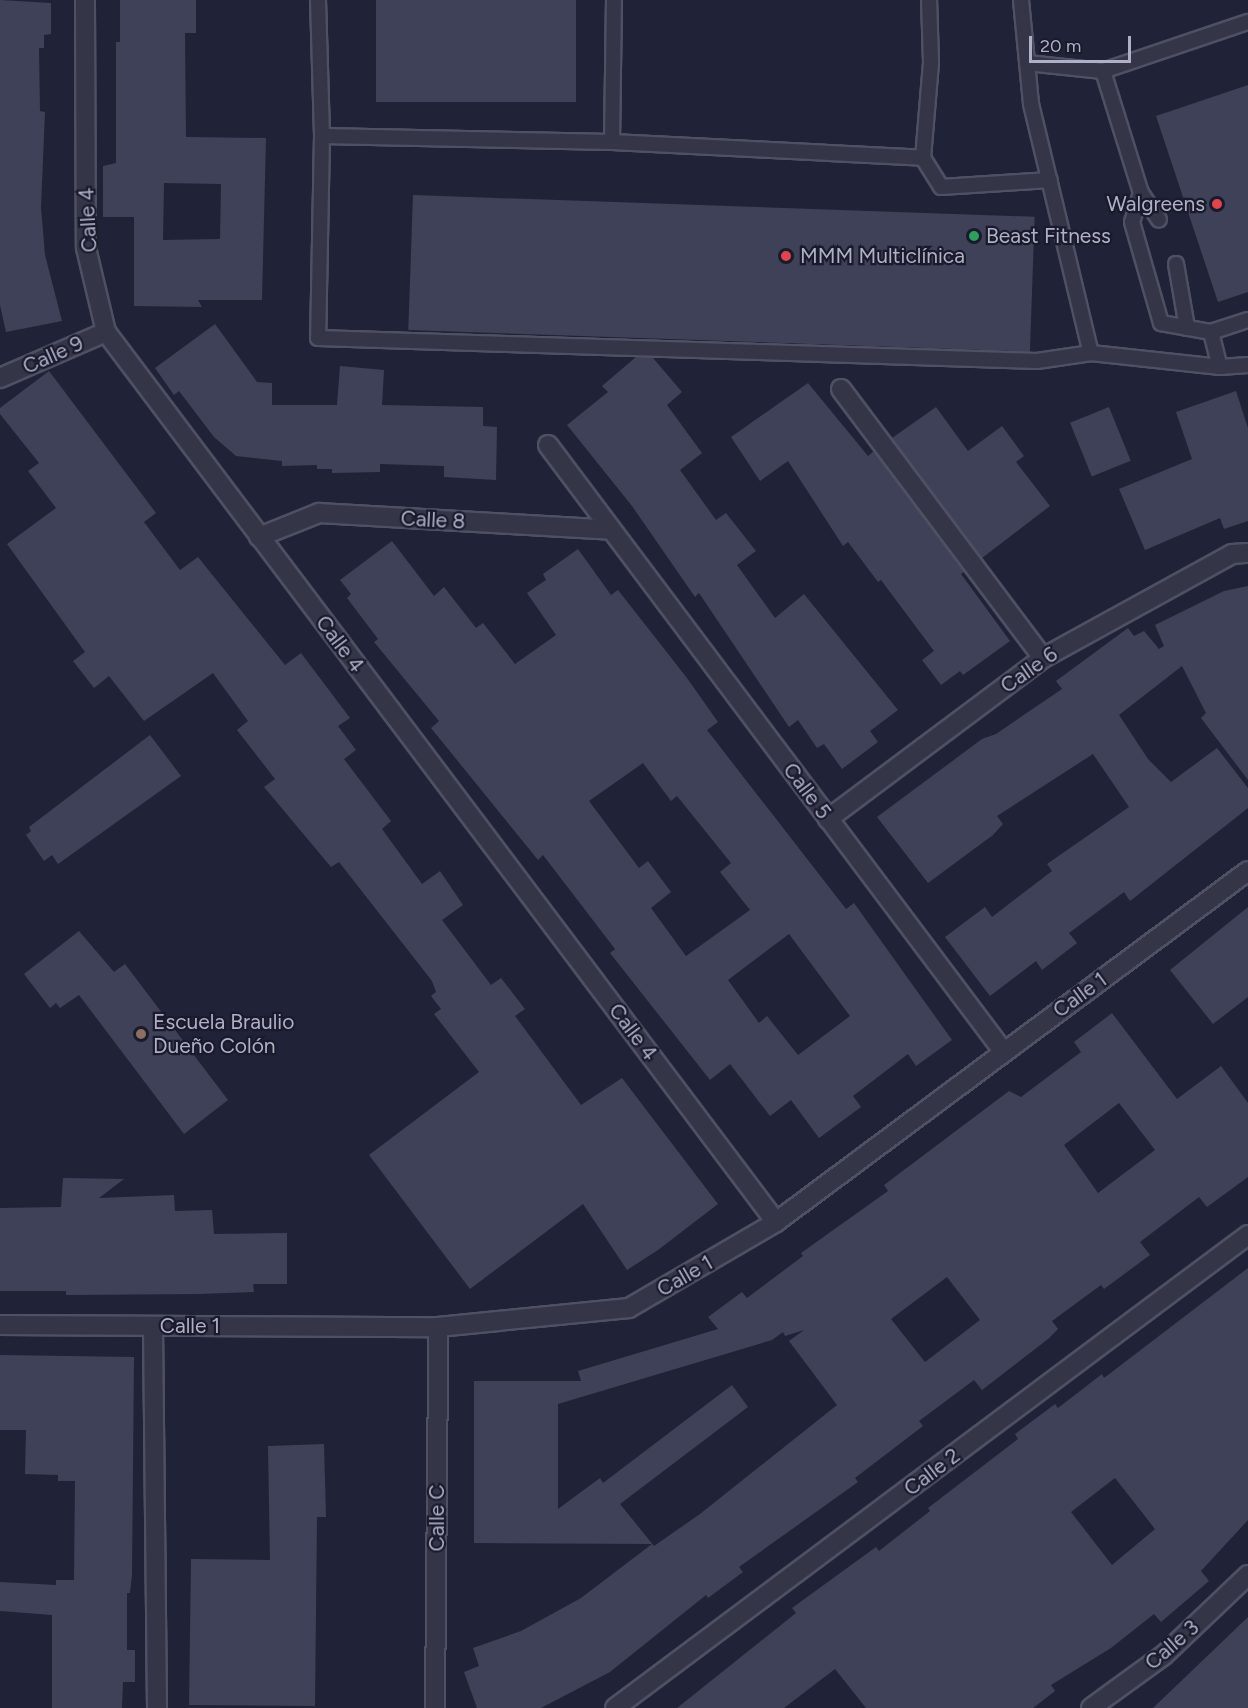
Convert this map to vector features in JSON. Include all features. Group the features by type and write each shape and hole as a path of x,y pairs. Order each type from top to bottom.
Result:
{"street":[{"name":"Calle 4","path":"85,0 86,248 106,332 776,1222"},
{"name":"Calle 9","path":"0,378 106,332"},
{"path":"841,390 1043,658"},
{"name":"Calle 5","path":"548,445 1004,1051"},
{"name":"Calle 8","path":"259,537 319,513 611,530"},
{"name":"Calle 6","path":"828,819 1043,658 1232,554 1248,554"},
{"name":"Calle 1","path":"0,1325 438,1327 629,1308 776,1222 1248,871"},
{"name":"Calle 2","path":"615,1708 1248,1234"},
{"path":"153,1326 157,1708"},
{"name":"Calle C","path":"435,1708 438,1327"},
{"name":"Calle 3","path":"1091,1708 1164,1655 1248,1575"}],"lane":[{"path":"318,0 322,136 318,338 1037,361 1092,353 1220,367 1248,365"},
{"path":"612,142 614,0"},
{"path":"929,0 931,62 923,158 941,187 1050,180"},
{"path":"1021,0 1031,104 1092,353"},
{"path":"1027,63 1103,71 1248,22"},
{"path":"1103,71 1141,193 1159,220"},
{"path":"322,136 612,142 923,158"},
{"path":"1141,193 1132,222 1161,323 1211,332 1248,320"},
{"path":"1176,264 1187,328"},
{"path":"1211,332 1220,367"}],"building":[{"path":"0,0 51,3 51,34 44,35 44,48 39,48 40,111 45,112 41,207 45,255 62,321 6,332 0,305"},
{"path":"120,0 196,0 196,33 185,33 186,137 266,138 262,300 198,300 202,307 134,306 134,217 103,217 103,166 116,163 116,42 120,42","holes":["164,183 221,184 220,239 163,240"]},
{"path":"376,0 576,0 576,102 376,102"},
{"name":"Walgreens","path":"1248,85 1248,292 1218,302 1156,116"},
{"path":"413,195 1035,217 1030,352 408,330"},
{"path":"215,324 257,382 272,383 272,405 337,405 340,366 384,370 382,405 483,407 483,426 497,427 496,480 444,477 444,466 380,464 380,472 332,473 332,469 317,469 317,465 282,466 282,461 236,456 214,437 179,391 174,395 155,368"},
{"path":"636,357 653,358 682,392 667,405 702,453 680,470 716,520 726,513 756,551 737,565 775,618 804,594 898,710 870,731 878,742 842,769 824,744 817,748 798,720 789,727 699,593 695,597 632,506 567,425 608,392 602,386"},
{"path":"49,371 156,513 144,522 180,570 198,557 285,665 301,653 350,718 338,726 356,750 344,759 391,821 382,829 422,884 440,871 463,905 442,920 491,985 501,978 525,1009 515,1016 581,1105 622,1078 718,1204 658,1250 627,1270 583,1204 470,1289 369,1155 479,1072 434,1014 441,1009 431,996 436,992 432,981 339,862 331,867 264,787 275,779 237,730 248,721 213,673 144,721 109,676 94,688 73,661 85,652 7,544 56,508 28,471 39,463 0,414 0,408"},
{"path":"808,383 868,456 874,451 964,572 961,574 1010,641 963,675 960,671 941,685 922,660 934,651 881,580 878,582 848,542 843,546 788,461 760,481 731,437"},
{"path":"1236,391 1248,428 1248,521 1224,529 1220,518 1145,550 1119,489 1192,459 1176,412"},
{"path":"936,407 968,451 1002,426 1024,456 1016,462 1050,506 982,558 892,438"},
{"path":"1109,407 1131,461 1092,477 1070,423"},
{"path":"392,541 434,596 444,587 476,628 483,623 515,664 556,635 527,593 546,580 543,574 578,549 611,595 618,590 687,678 718,722 707,730 846,909 854,903 952,1040 916,1066 908,1054 853,1096 861,1107 819,1138 791,1100 770,1116 730,1064 710,1080 610,953 615,949 543,855 538,860 431,728 439,721 374,642 378,639 347,598 351,594 340,580","holes":["643,763 671,801 677,796 731,863 720,872 750,910 686,956 651,908 671,892 648,861 639,868 589,801","789,934 850,1016 798,1055 767,1016 759,1023 728,980"]},
{"path":"1248,586 1248,780 1201,718 1206,713 1182,666 1119,715 1148,759 1171,782 1217,748 1248,788 1248,808 1130,901 1124,892 1069,933 1077,943 1042,970 1036,961 990,996 945,937 985,907 992,917 1052,871 1047,864 1129,807 1093,754 997,816 1003,824 993,835 928,883 877,817 982,739 996,734 1062,689 1056,681 1128,628 1134,636 1144,631 1159,649 1164,646 1155,625 1224,591"},
{"path":"150,735 181,776 58,864 52,855 44,861 26,835 31,831 29,827"},
{"path":"1248,907 1248,997 1213,1024 1170,970"},
{"path":"79,931 114,972 125,964 228,1100 184,1134 79,995 60,1008 56,1003 50,1008 24,974"},
{"path":"1112,1013 1177,1099 1221,1066 1248,1103 1248,1177 1207,1207 1199,1197 1140,1242 1150,1255 1104,1289 1101,1285 1052,1321 1058,1329 1048,1339 982,1390 974,1380 919,1421 923,1426 855,1478 858,1482 739,1567 743,1572 708,1598 706,1595 610,1672 541,1708 477,1708 464,1672 479,1666 473,1648 521,1631 581,1598 652,1544 474,1543 474,1381 581,1381 578,1371 718,1329 708,1317 742,1292 747,1298 803,1256 801,1253 888,1191 884,1185 1009,1091 1021,1097 1081,1052 1074,1042","holes":["1119,1103 1155,1150 1098,1193 1064,1145","947,1277 980,1320 925,1362 891,1319","804,1330 789,1341 837,1405 700,1514 654,1546 620,1504 748,1407 732,1385 603,1483 600,1478 558,1509 558,1404 772,1340 783,1332 785,1336"]},
{"path":"63,1178 124,1179 99,1198 174,1195 175,1211 212,1210 214,1234 287,1233 287,1284 253,1284 254,1292 198,1294 66,1295 66,1291 0,1291 0,1208 61,1207"},
{"path":"1248,1268 1248,1520 1201,1571 1209,1581 1161,1622 1154,1614 1111,1648 1051,1685 1055,1691 1033,1708 866,1708 835,1669 784,1708 677,1708 796,1613 792,1608 876,1547 879,1551 930,1511 928,1508 1018,1439 1015,1434 1055,1404 1058,1408 1102,1374 1104,1378","holes":["1115,1478 1155,1529 1112,1565 1071,1512"]},
{"path":"0,1355 134,1357 132,1575 130,1593 127,1593 127,1650 135,1650 135,1682 123,1682 122,1708 52,1708 52,1615 0,1611 0,1582 56,1585 56,1580 74,1580 75,1481 58,1481 58,1475 25,1474 26,1430 0,1430"},
{"path":"324,1444 326,1517 317,1517 315,1706 189,1705 191,1559 270,1560 268,1446"},
{"path":"1248,1617 1248,1708 1153,1708"}],"place":[{"name":"Walgreens","path":"1217,204"},
{"name":"Beast Fitness","path":"974,236"},
{"name":"MMM Multiclínica","path":"786,256"},
{"name":"Escuela Braulio Dueño Colón","path":"141,1034"}]}
